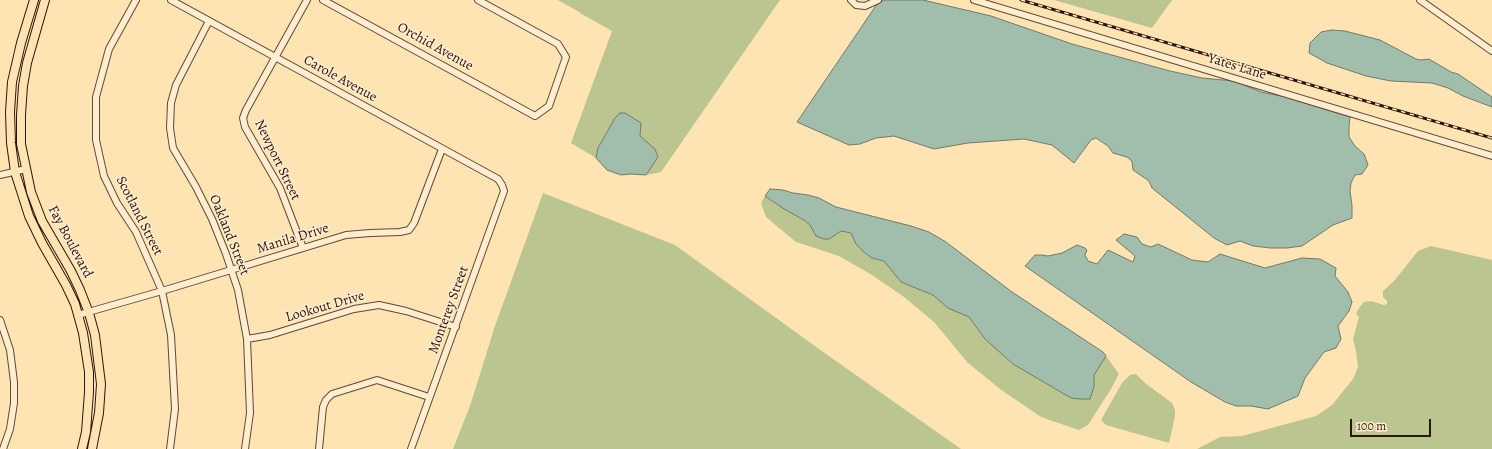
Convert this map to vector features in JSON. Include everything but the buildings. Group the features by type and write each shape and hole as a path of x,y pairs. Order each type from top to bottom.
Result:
{"main road":[{"name":"Fay Boulevard","path":"34,0 21,43 12,82 10,112 11,142 15,172 29,216 42,243 66,285 78,315 83,333 90,372 88,412 82,449"},
{"name":"Fay Boulevard","path":"45,0 29,57 23,86 21,144 32,192 42,221 71,271 89,313 98,357 101,384 99,413 92,449"}],"street":[{"name":"Scotland Street","path":"136,0 109,49 96,97 96,140 104,176 117,203 136,232 162,291 171,336 176,409 170,449"},
{"name":"Carole Avenue","path":"171,0 498,179"},
{"name":"Newport Street","path":"303,248 280,188 245,127 244,118 246,110 307,0"},
{"name":"Orchid Avenue","path":"323,0 535,116 549,106 566,57 558,44 478,0"},
{"path":"851,0 856,6 873,4 878,0"},
{"name":"Yates Lane","path":"974,0 1492,156"},
{"path":"1420,0 1492,51"},
{"name":"Oakland Street","path":"209,21 176,85 171,103 170,128 173,148 196,187 212,219 238,290 247,339 250,413 245,449"},
{"name":"Manila Drive","path":"78,315 89,313 346,235 400,232 409,230 414,223 442,149"},
{"path":"0,175 26,169"},
{"name":"Monterey Street","path":"411,449 504,191 498,179"},
{"name":"Lookout Drive","path":"247,339 270,335 354,309 379,305 406,311 456,327"},
{"path":"0,320 10,350 14,382 14,403 10,429 3,449"},
{"path":"319,449 323,406 332,394 378,380 429,397"},
{"path":"88,412 99,413"}],"green space":[{"path":"558,0 780,0 661,172 646,175 658,156 655,149 640,136 641,130 615,118 598,148 596,158 571,143 612,31 582,14 581,15 581,13"},
{"path":"1054,0 1172,0 1152,28"},
{"path":"543,193 675,245 961,449 453,449 470,406 495,326"},
{"path":"765,196 804,220 829,239 841,231 851,233 856,244 865,253 872,258 884,261 901,282 933,295 948,308 969,317 985,339 1013,364 1071,398 1094,387 1094,375 1106,356 1119,374 1088,425 1079,430 1041,417 1000,389 967,362 934,322 904,297 872,275 839,256 796,242 766,217 761,203"},
{"path":"1431,246 1492,260 1492,449 1197,449 1220,437 1242,436 1316,416 1332,405 1353,379 1358,367 1353,339 1359,317 1356,314 1359,308 1364,302 1371,301 1384,305 1387,304 1387,301 1383,297 1383,291 1394,281 1418,251"},
{"path":"1136,374 1145,383 1172,403 1175,410 1175,416 1169,443 1106,425 1101,420 1122,383 1130,375"}],"shaded area":[{"path":"884,0 923,0 991,16 1072,44 1170,71 1202,78 1234,81 1261,92 1286,97 1350,117 1349,137 1355,146 1364,154 1368,165 1362,174 1355,175 1351,183 1350,191 1352,218 1333,225 1302,246 1270,248 1253,246 1240,241 1227,245 1214,238 1152,188 1149,181 1133,170 1132,161 1127,157 1113,153 1108,146 1096,138 1091,140 1074,163 1052,145 1024,139 968,143 934,149 894,136 876,138 860,144 849,145 797,122 877,4"},
{"path":"1332,30 1345,31 1380,40 1416,59 1429,59 1451,72 1458,74 1492,97 1492,107 1463,96 1448,88 1432,83 1391,81 1366,76 1327,63 1309,53 1310,43 1321,32"},
{"path":"620,113 625,113 641,123 640,136 655,149 658,157 646,175 621,175 607,170 596,158 598,148 615,118"},
{"path":"770,189 783,190 819,198 836,207 929,232 946,242 1012,292 1103,352 1106,356 1094,375 1094,387 1090,399 1071,398 1013,364 985,339 969,317 948,308 933,295 901,282 884,261 872,258 865,253 856,244 851,233 841,231 829,239 816,236 810,225 804,220 765,196"},
{"path":"1124,234 1137,237 1142,244 1151,247 1158,244 1192,260 1208,262 1220,254 1265,268 1302,258 1320,259 1336,268 1335,276 1348,292 1352,302 1349,311 1338,326 1341,339 1336,348 1324,352 1305,378 1298,396 1268,409 1251,406 1236,406 1225,402 1191,382 1025,266 1035,255 1048,256 1062,253 1077,245 1087,250 1085,255 1088,261 1097,264 1108,250 1133,262 1135,256 1116,240"}],"railway":[{"path":"1021,0 1492,138"}]}
